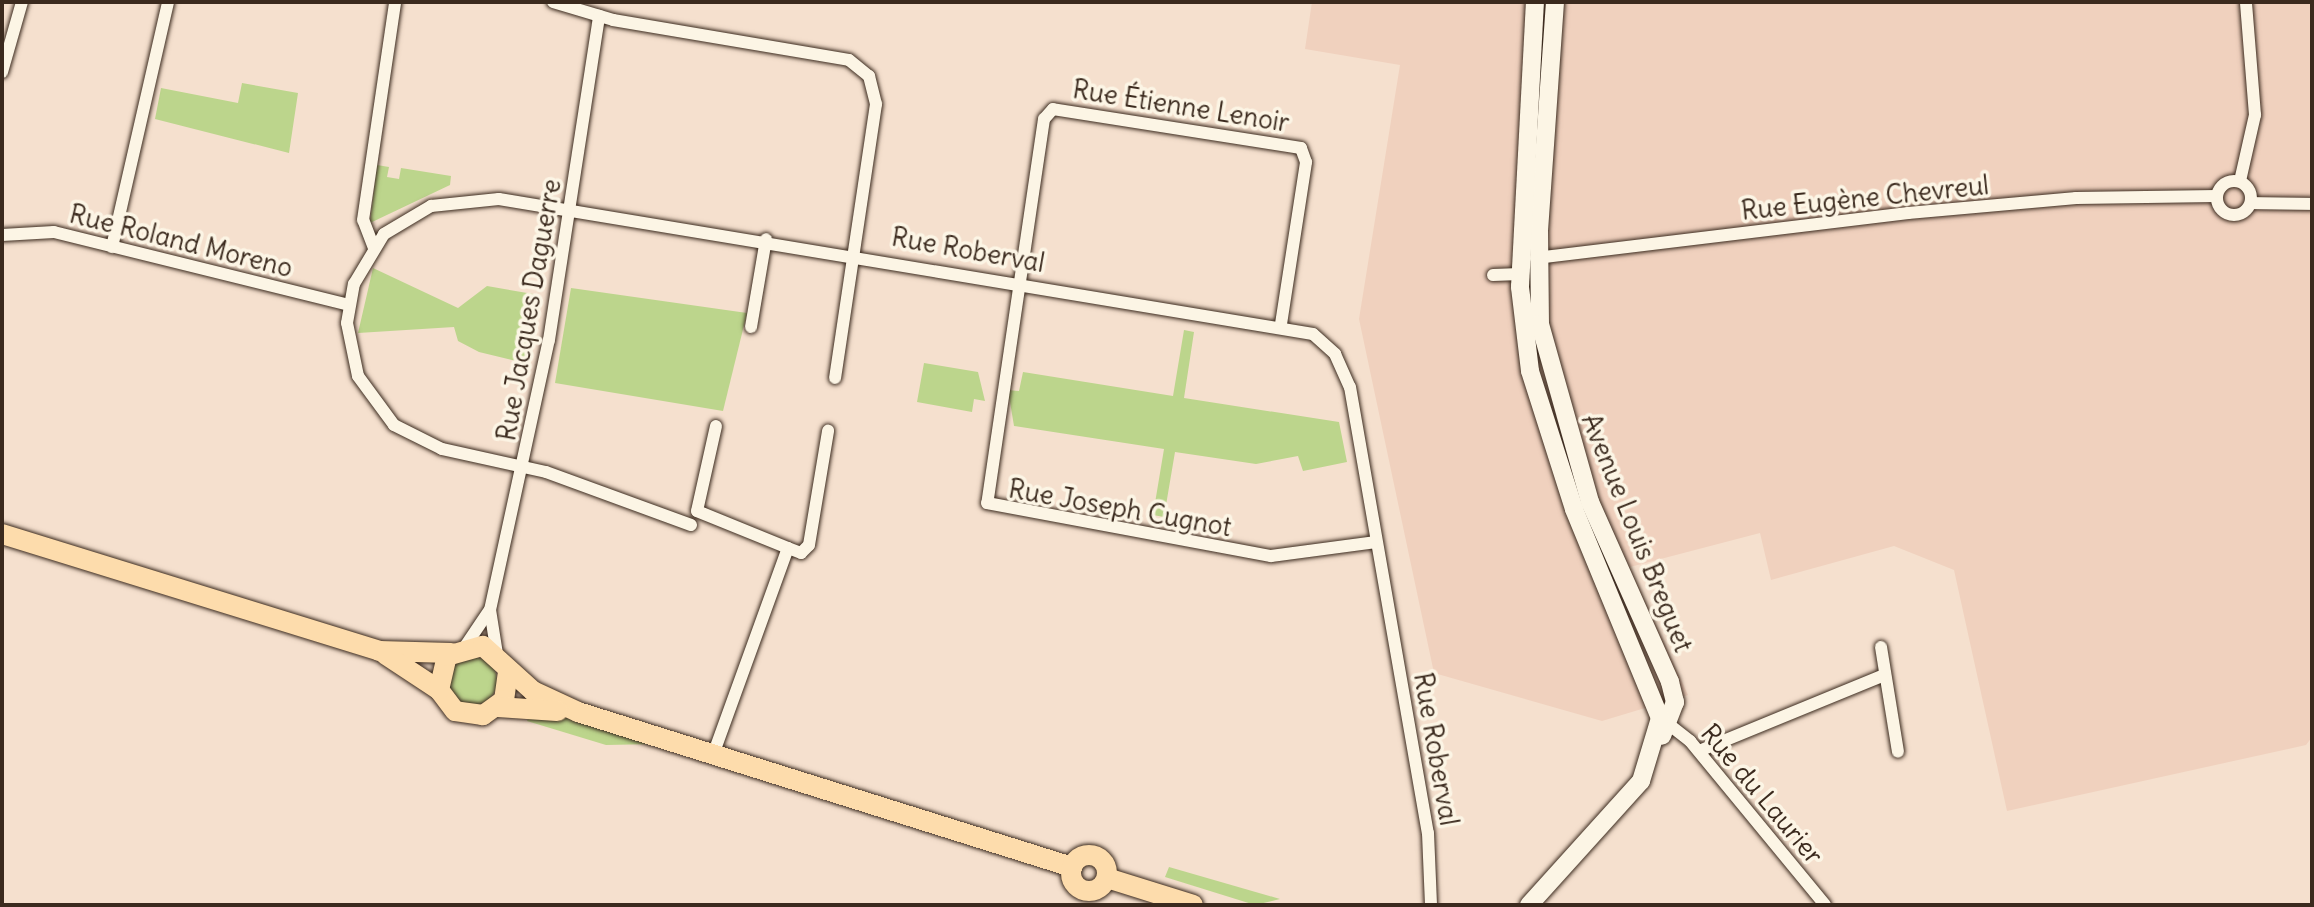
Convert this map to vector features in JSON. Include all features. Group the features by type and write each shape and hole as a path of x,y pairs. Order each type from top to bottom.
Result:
{"main road":[{"path":"2,534 379,651 439,690 463,714 497,707 578,712"},
{"path":"379,651 459,649 497,654 508,672 578,712 1072,867 1096,857 1107,878 1193,905"},
{"path":"439,690 440,669 459,649"},
{"path":"497,707 508,672"}],"street":[{"path":"2,72 22,2"},
{"path":"112,247 168,2"},
{"path":"374,248 363,220 395,2"},
{"path":"553,2 599,16 859,65 875,88 876,104 835,378"},
{"name":"Avenue Louis Breguet","path":"1535,2 1526,264 1543,418 1665,720"},
{"name":"Avenue Louis Breguet","path":"1526,264 1555,2"},
{"path":"2246,2 2255,115 2240,181 2251,203"},
{"name":"Rue Jacques Daguerre","path":"490,610 522,466 571,207 599,16"},
{"name":"Rue Étienne Lenoir","path":"1018,281 1044,119 1053,109 1264,139 1301,148 1306,162 1281,324"},
{"path":"2240,181 2224,183 2216,196 2230,215 2251,203 2312,204"},
{"name":"Rue Eugène Chevreul","path":"1493,275 1526,264 1908,213 2076,198 2216,196"},
{"name":"Rue Roberval","path":"348,305 374,248 400,221 448,201 571,207 1281,324 1313,334 1344,368 1428,833 1431,905"},
{"name":"Rue Roland Moreno","path":"2,235 45,230 348,305"},
{"path":"751,327 766,239"},
{"name":"Rue Joseph Cugnot","path":"1018,281 985,489 991,508 1271,556 1376,542"},
{"path":"348,305 358,376 394,425 442,449 522,466 691,525"},
{"path":"716,426 697,511 801,553 809,545 828,431"},
{"path":"713,755 788,548"},
{"path":"459,649 490,610"},
{"path":"490,610 497,654"},
{"path":"1881,647 1882,676 1900,732 1898,752"},
{"path":"1699,751 1882,676"},
{"path":"1529,905 1626,801 1657,746 1665,720"},
{"name":"Rue du Laurier","path":"1665,720 1699,751 1825,905"}],"shaded area":[{"path":"1312,2 2312,2 2312,737 2306,745 2007,811 1954,570 1894,546 1771,580 1760,533 1630,567 1688,695 1602,721 1434,673 1359,319 1400,65 1305,49"}],"green space":[{"path":"242,83 298,93 289,153 155,119 161,88 238,103"},
{"path":"377,165 389,167 387,177 399,179 401,168 451,176 450,185 370,223"},
{"path":"373,268 458,308 487,286 539,295 528,364 479,352 458,341 454,327 358,333"},
{"path":"571,288 747,313 723,411 555,383"},
{"path":"1184,330 1194,332 1184,398 1339,422 1347,462 1303,471 1298,456 1256,464 1175,452 1164,517 1153,515 1164,449 1014,426 1008,390 1019,391 1023,372 1173,396"},
{"path":"924,363 978,372 985,401 974,399 972,412 917,402"},
{"path":"473,657 490,664 497,681 490,698 473,705 456,698 449,681 456,664"},
{"path":"530,712 563,716 656,744 606,745 527,721"},
{"path":"1169,867 1280,899 1255,905 1165,877"}]}
